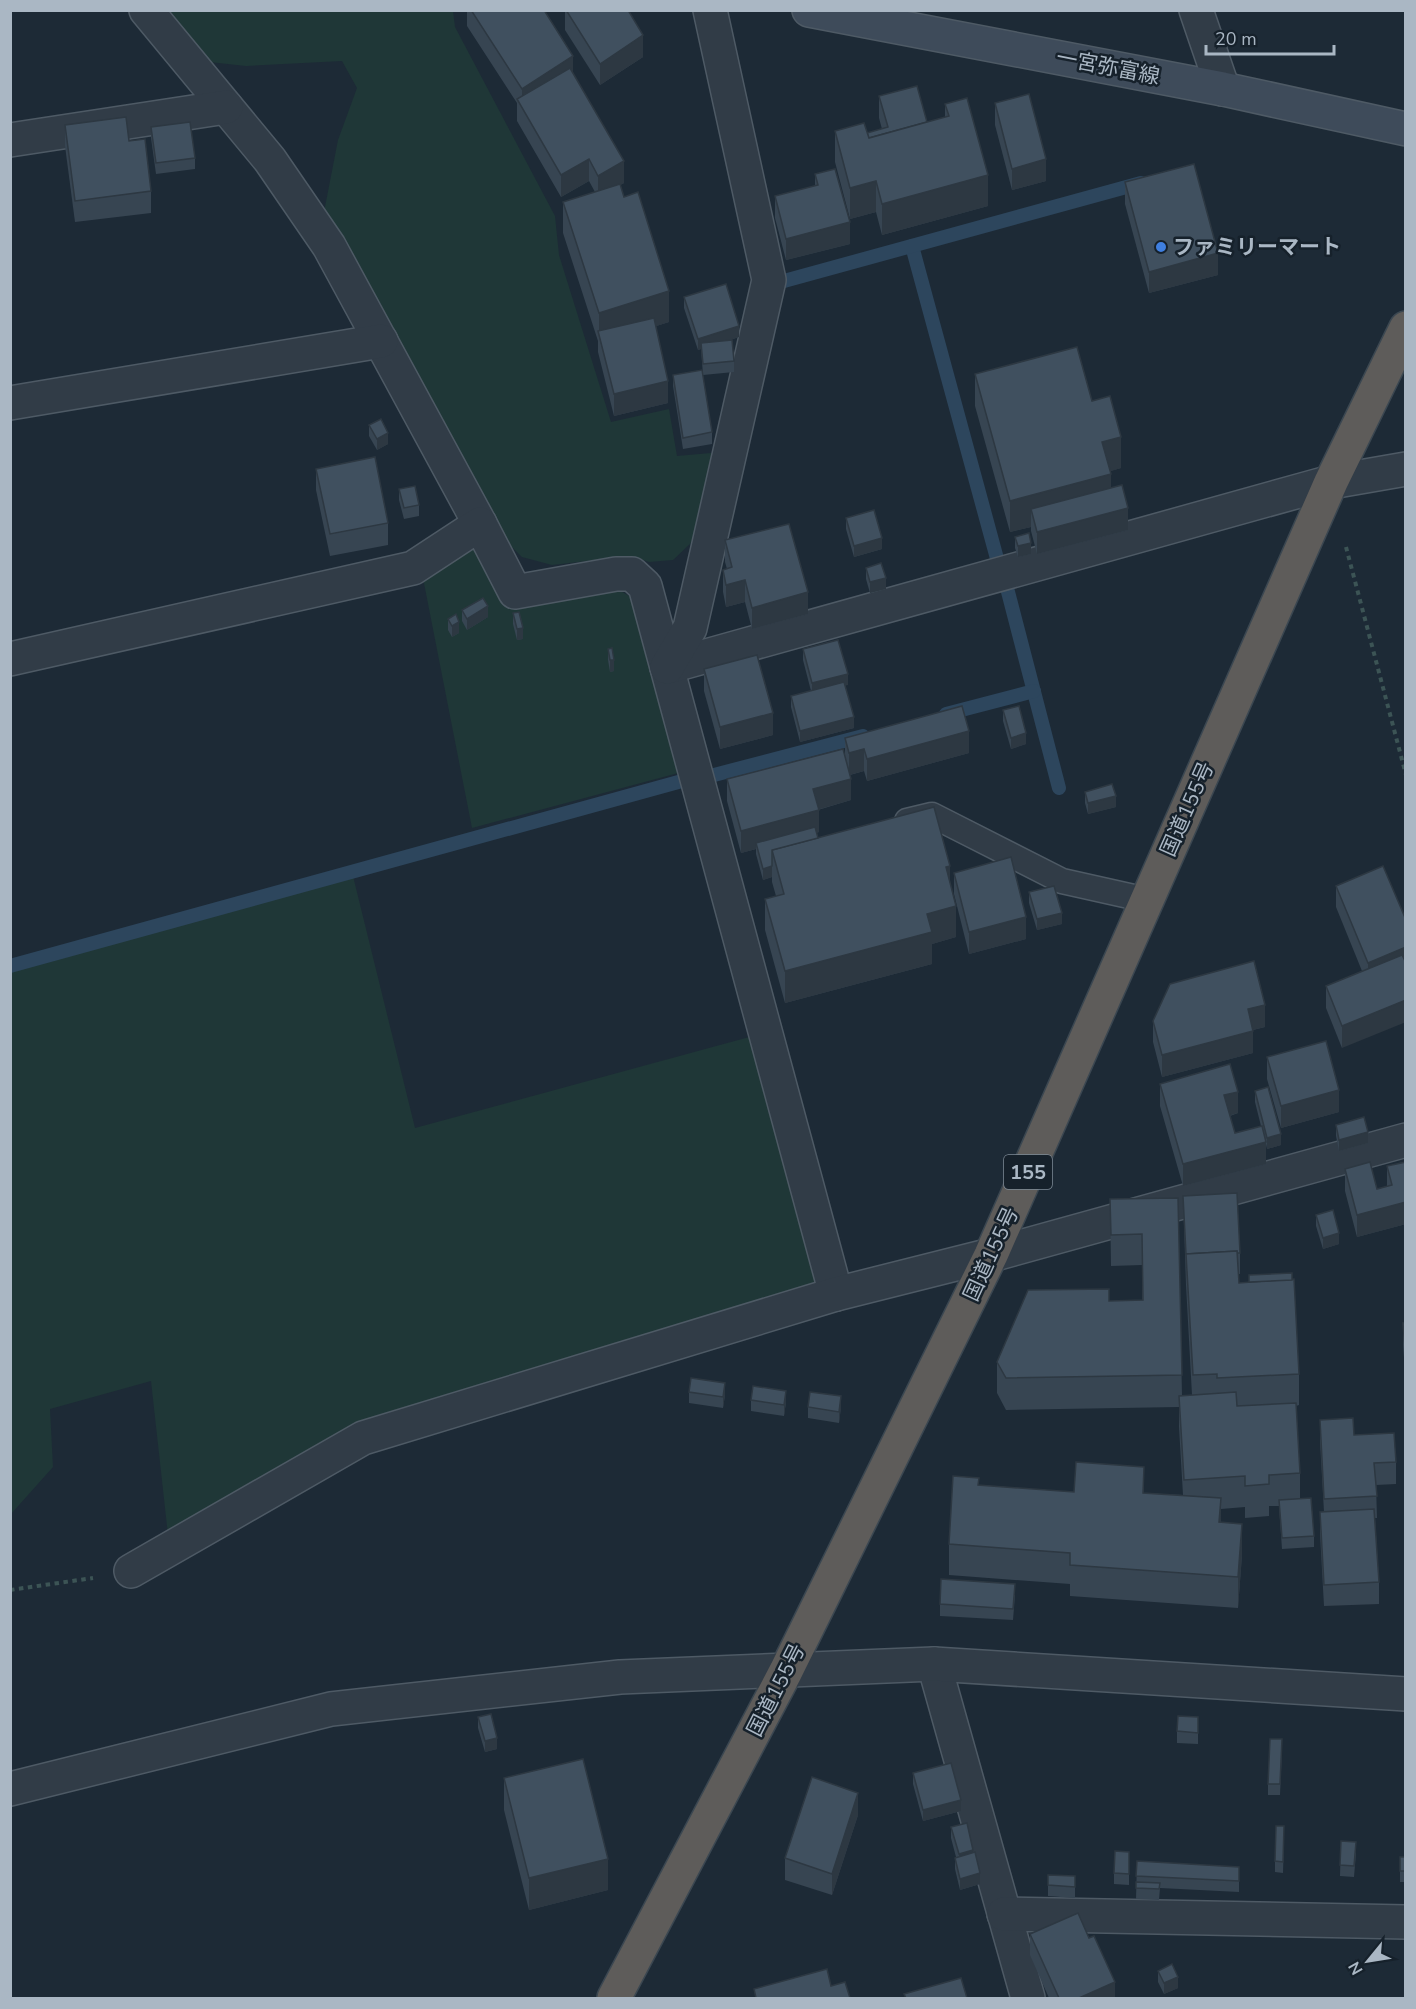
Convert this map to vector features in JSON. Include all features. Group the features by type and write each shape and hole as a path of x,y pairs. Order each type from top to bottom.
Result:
{"highway":[{"name":"国道155号","path":"614,1998 786,1671 992,1255 1331,482 1406,328"}],"main road":[{"name":"一宮弥富線","path":"808,10 1223,89 1406,129"}],"street":[{"path":"146,10 270,160 329,246 480,524 514,592 616,574 632,574 645,586 836,1294"},
{"path":"667,667 690,628 769,280 710,10"},
{"path":"1196,10 1223,89"},
{"path":"10,140 226,107"},
{"path":"10,404 381,341"},
{"path":"667,667 1331,482 1406,469"},
{"path":"10,659 413,568 480,524"},
{"path":"131,1571 363,1438 836,1294 992,1255 1406,1140"},
{"path":"934,1664 1029,1998"},
{"path":"10,1789 330,1709 620,1677 934,1664 1406,1694"},
{"path":"1004,1914 1406,1922"}],"lane":[{"path":"888,826 932,815 1062,882 1147,900"}],"path":[{"path":"1345,540 1406,775"},
{"path":"10,1590 68,1583 131,1571"}],"green space":[{"path":"161,11 453,11 455,27 555,216 559,255 611,422 669,409 677,456 722,452 693,541 673,560 649,562 631,556 552,565 522,557 494,529 324,212 338,140 357,88 342,61 246,66 200,61"},
{"path":"476,537 510,607 617,589 636,600 682,772 472,828 422,573"},
{"path":"352,872 415,1128 753,1036 823,1287 361,1427 168,1535 151,1381 50,1409 53,1467 11,1514 11,966"}],"building":[{"path":"471,10 544,10 573,56 522,89"},
{"path":"566,10 628,10 643,35 600,64"},
{"path":"570,68 624,161 598,176 589,159 561,175 517,99"},
{"path":"917,86 927,122 869,138 867,133 888,127 879,96"},
{"path":"1029,94 1046,159 1012,169 995,103"},
{"path":"967,98 988,175 882,204 876,181 850,188 835,131 864,123 869,138 949,116 945,104"},
{"path":"126,117 129,141 145,139 151,191 75,201 65,125"},
{"path":"190,122 195,158 156,163 151,127"},
{"path":"1194,164 1218,253 1149,272 1125,182"},
{"path":"835,169 850,222 786,239 775,196 818,185 815,174"},
{"path":"620,184 624,197 638,192 669,291 599,313 563,202"},
{"path":"726,284 739,326 698,339 684,297"},
{"path":"654,318 668,381 614,394 598,331"},
{"path":"732,340 734,361 703,364 701,343"},
{"path":"1077,347 1092,401 1110,396 1121,437 1102,442 1111,474 1010,501 975,374"},
{"path":"702,370 712,432 683,438 673,375"},
{"path":"381,419 388,433 377,439 369,425"},
{"path":"375,457 388,523 330,534 316,469"},
{"path":"1122,485 1128,508 1037,532 1031,509"},
{"path":"415,486 419,505 404,508 399,489"},
{"path":"874,510 882,538 854,546 846,518"},
{"path":"789,524 808,592 752,608 745,580 726,585 723,570 732,567 725,540"},
{"path":"1029,533 1031,543 1018,546 1015,537"},
{"path":"881,563 886,578 870,582 866,568"},
{"path":"483,598 488,606 467,619 462,610"},
{"path":"519,612 523,628 517,629 513,613"},
{"path":"456,614 459,622 452,626 448,619"},
{"path":"838,640 848,674 812,683 803,649"},
{"path":"612,648 614,660 610,660 608,649"},
{"path":"757,655 773,713 720,727 704,669"},
{"path":"844,682 854,717 800,731 791,696"},
{"path":"962,706 969,731 867,759 864,749 849,753 845,738"},
{"path":"1019,706 1026,733 1011,738 1003,710"},
{"path":"843,749 851,779 813,789 819,810 741,831 727,779"},
{"path":"1112,784 1116,796 1088,803 1085,792"},
{"path":"934,807 950,866 946,867 956,906 927,914 932,932 785,971 765,899 784,894 772,850"},
{"path":"815,827 818,838 772,850 772,866 763,869 756,843"},
{"path":"1011,857 1026,917 969,932 954,873"},
{"path":"1383,866 1406,920 1406,947 1368,963 1336,886"},
{"path":"1054,886 1062,913 1037,919 1029,892"},
{"path":"1402,955 1406,963 1406,1000 1342,1026 1326,986"},
{"path":"1254,961 1265,1005 1248,1009 1253,1031 1162,1055 1153,1021 1170,984"},
{"path":"1326,1041 1339,1090 1281,1106 1267,1057"},
{"path":"1230,1064 1238,1092 1224,1095 1235,1133 1262,1126 1266,1142 1183,1164 1160,1084"},
{"path":"1268,1087 1281,1134 1267,1138 1255,1091"},
{"path":"1364,1117 1368,1132 1339,1140 1336,1125"},
{"path":"1370,1162 1377,1189 1392,1185 1387,1166 1406,1162 1406,1202 1357,1215 1345,1169"},
{"path":"1237,1193 1240,1253 1237,1251 1186,1254 1183,1196"},
{"path":"1178,1198 1182,1375 1006,1378 997,1362 1028,1290 1109,1289 1109,1301 1143,1300 1142,1234 1111,1235 1110,1199"},
{"path":"1333,1210 1339,1233 1323,1238 1316,1215"},
{"path":"1237,1251 1239,1283 1294,1279 1299,1374 1217,1378 1217,1374 1193,1375 1186,1254"},
{"path":"1292,1273 1292,1280 1249,1282 1249,1275"},
{"path":"1403,1323 1406,1323 1406,1363"},
{"path":"691,1378 725,1383 723,1397 689,1392"},
{"path":"753,1386 786,1391 784,1405 751,1400"},
{"path":"810,1392 841,1396 839,1412 808,1407"},
{"path":"1236,1392 1237,1406 1296,1403 1300,1473 1269,1475 1269,1484 1245,1486 1245,1476 1184,1480 1179,1396"},
{"path":"1353,1418 1354,1435 1394,1433 1396,1462 1374,1463 1377,1496 1324,1499 1320,1420"},
{"path":"1076,1462 1144,1467 1143,1493 1221,1498 1219,1522 1242,1524 1238,1577 1070,1565 1070,1553 949,1544 953,1476 979,1478 978,1485 1074,1492"},
{"path":"1311,1498 1314,1536 1282,1538 1279,1500"},
{"path":"1374,1509 1379,1582 1324,1585 1320,1512"},
{"path":"941,1579 1015,1584 1013,1609 940,1604"},
{"path":"491,1714 497,1738 485,1741 478,1717"},
{"path":"1178,1716 1198,1717 1198,1733 1177,1731"},
{"path":"1270,1739 1282,1739 1280,1784 1268,1784"},
{"path":"583,1759 608,1859 529,1878 504,1778"},
{"path":"951,1763 961,1800 923,1810 913,1773"},
{"path":"812,1777 858,1793 832,1874 785,1858"},
{"path":"967,1823 973,1850 959,1854 951,1827"},
{"path":"1276,1826 1284,1826 1283,1862 1275,1861"},
{"path":"1341,1841 1356,1842 1354,1866 1340,1865"},
{"path":"1115,1851 1129,1852 1129,1874 1114,1873"},
{"path":"975,1852 980,1873 960,1879 955,1858"},
{"path":"1400,1857 1406,1857 1406,1871 1400,1871"},
{"path":"1137,1861 1239,1867 1239,1881 1136,1876"},
{"path":"1048,1875 1075,1876 1075,1887 1048,1885"},
{"path":"1136,1882 1160,1883 1159,1889 1136,1888"},
{"path":"1078,1913 1089,1938 1094,1936 1115,1982 1079,1998 1059,1998 1030,1934"},
{"path":"1172,1964 1178,1977 1164,1983 1158,1971"},
{"path":"827,1969 831,1986 845,1982 850,1998 756,1998 754,1989"},
{"path":"961,1978 967,1998 906,1998 904,1994"}],"waterway":[{"path":"784,281 1141,183"},
{"path":"912,246 999,566"},
{"path":"1007,588 1059,788"},
{"path":"946,714 1034,691"},
{"path":"714,775 863,736"},
{"path":"10,966 682,781"}],"place":[{"name":"ファミリーマート","path":"1161,247"}]}
